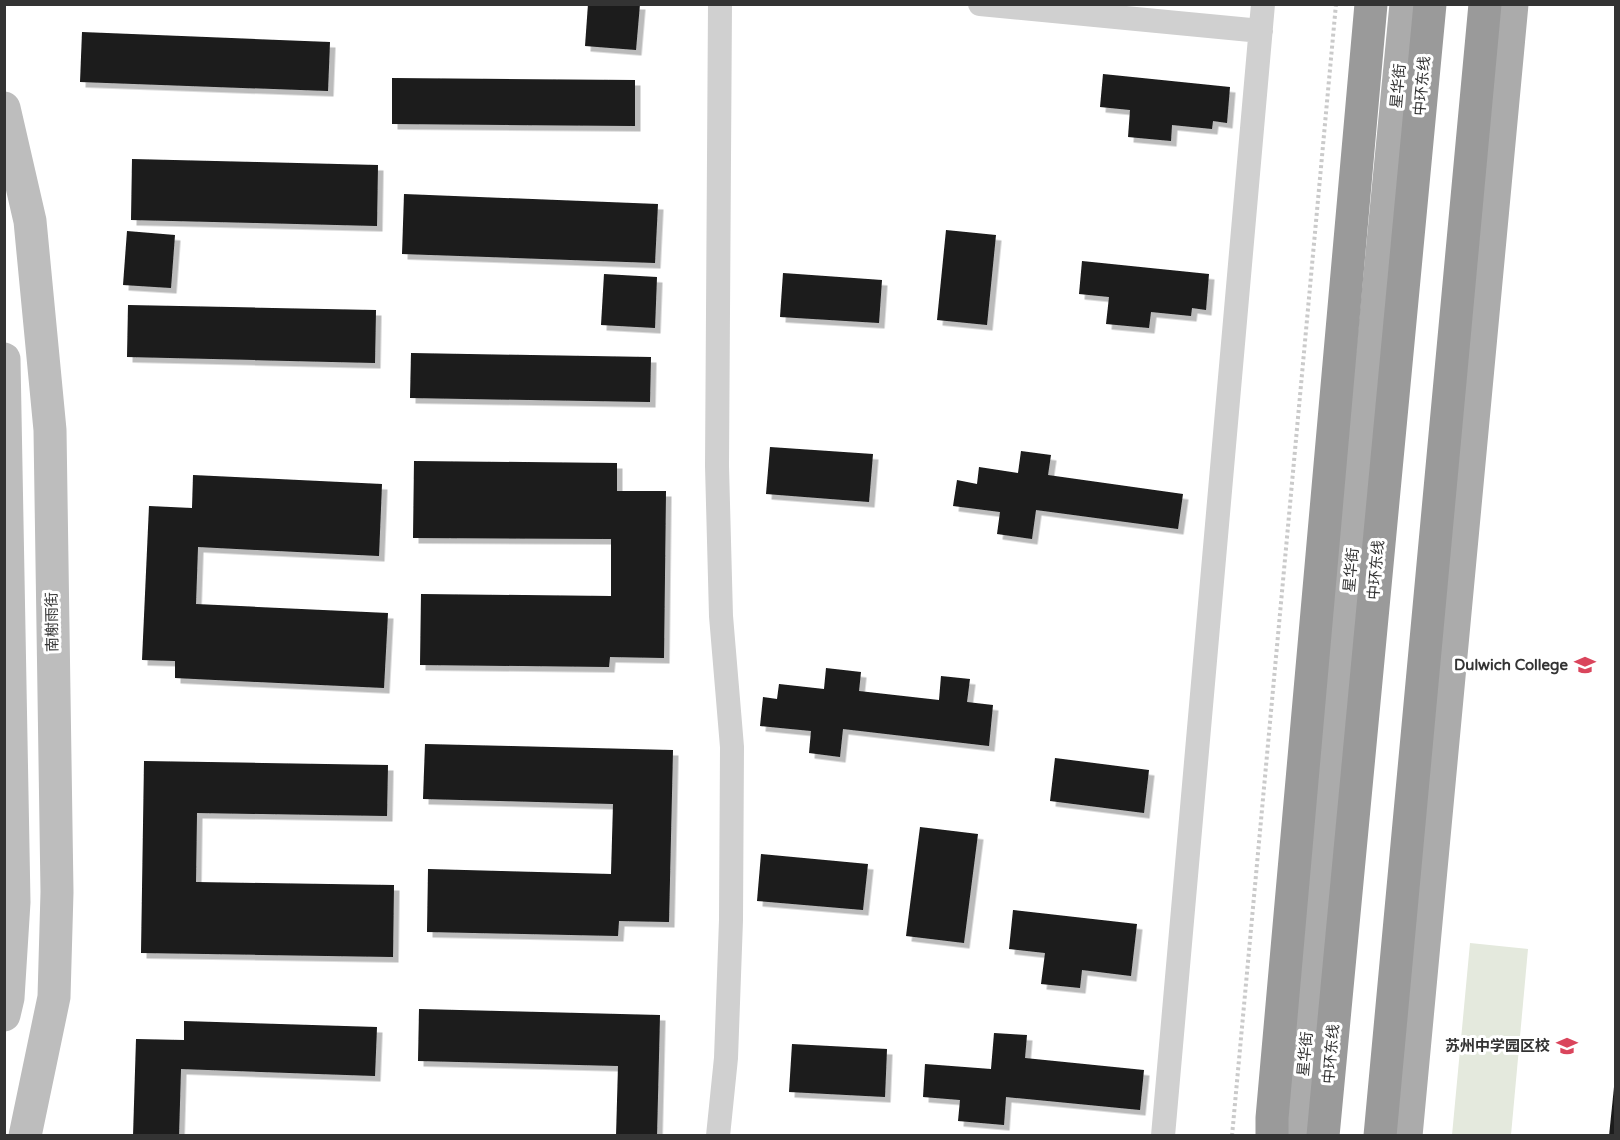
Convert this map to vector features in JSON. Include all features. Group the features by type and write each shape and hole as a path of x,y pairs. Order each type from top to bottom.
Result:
{"highway":[{"path":"1272,1136 1371,4"},
{"name":"中环东线","path":"1323,1136 1430,4"},
{"path":"1380,1136 1485,4"}],"main road":[{"name":"星华街","path":"1297,1136 1406,4"},
{"path":"1406,1136 1512,4"},
{"name":"南榭雨街","path":"4,108 30,221 50,430 57,892 54,997 19,1129"},
{"path":"4,360 14,902 8,998 4,1015"}],"street":[{"path":"718,1136 726,1058 731,920 732,758 721,616 717,466 720,4"},
{"path":"980,4 1261,31"},
{"path":"1163,1136 1263,4"}],"path":[{"path":"1232,1136 1336,4"}],"shaded area":[{"path":"1470,943 1528,949 1511,1135 1452,1135"}],"building":[{"path":"588,4 640,4 636,50 585,46"},
{"path":"82,32 330,42 328,91 80,82"},
{"path":"1103,74 1230,87 1227,123 1213,121 1212,129 1172,125 1171,141 1128,137 1130,110 1100,107"},
{"path":"392,78 635,80 635,126 392,124"},
{"path":"132,159 378,165 377,226 131,220"},
{"path":"404,194 658,204 655,263 402,254"},
{"path":"946,230 996,235 987,325 937,320"},
{"path":"127,231 175,235 171,288 123,285"},
{"path":"1082,261 1209,274 1206,310 1192,308 1191,316 1151,312 1149,328 1106,324 1109,297 1079,294"},
{"path":"783,273 882,280 879,323 780,317"},
{"path":"604,274 657,277 655,328 601,325"},
{"path":"128,305 376,310 375,363 127,357"},
{"path":"411,353 651,357 650,402 410,398"},
{"path":"770,447 873,454 869,502 766,494"},
{"path":"1021,451 1051,455 1048,475 1183,494 1178,529 1036,510 1032,539 997,534 1000,512 953,506 957,480 977,484 979,467 1018,473"},
{"path":"414,461 617,463 617,491 666,491 664,658 610,657 609,667 420,665 421,594 611,596 611,539 413,538"},
{"path":"193,475 382,484 379,556 198,547 196,604 388,613 384,688 175,678 175,661 142,660 149,506 192,508"},
{"path":"826,668 861,672 859,691 939,700 941,676 970,679 967,702 993,705 989,746 843,729 840,757 809,753 811,731 760,726 763,697 777,699 779,684 824,689"},
{"path":"425,744 673,750 669,922 619,921 618,936 427,932 428,869 611,874 613,804 423,799"},
{"path":"1055,758 1149,770 1144,813 1050,801"},
{"path":"144,761 388,765 387,816 197,813 196,882 394,885 393,957 141,953"},
{"path":"920,827 978,834 964,943 906,936"},
{"path":"761,854 868,864 863,910 757,901"},
{"path":"1013,910 1137,924 1131,976 1082,970 1080,988 1041,984 1045,953 1009,949"},
{"path":"419,1009 660,1015 657,1136 616,1136 618,1066 418,1061"},
{"path":"184,1021 377,1027 375,1076 181,1069 179,1136 133,1136 136,1039 184,1040"},
{"path":"994,1033 1027,1035 1025,1058 1144,1070 1140,1110 1006,1097 1004,1125 958,1121 960,1100 923,1097 925,1064 991,1069"},
{"path":"792,1044 887,1049 885,1097 789,1092"},
{"path":"1614,1087 1616,1087 1616,1136 1609,1136"}],"place":[{"name":"Dulwich College","path":"1585,665"},
{"name":"苏州中学园区校","path":"1567,1046"}]}
